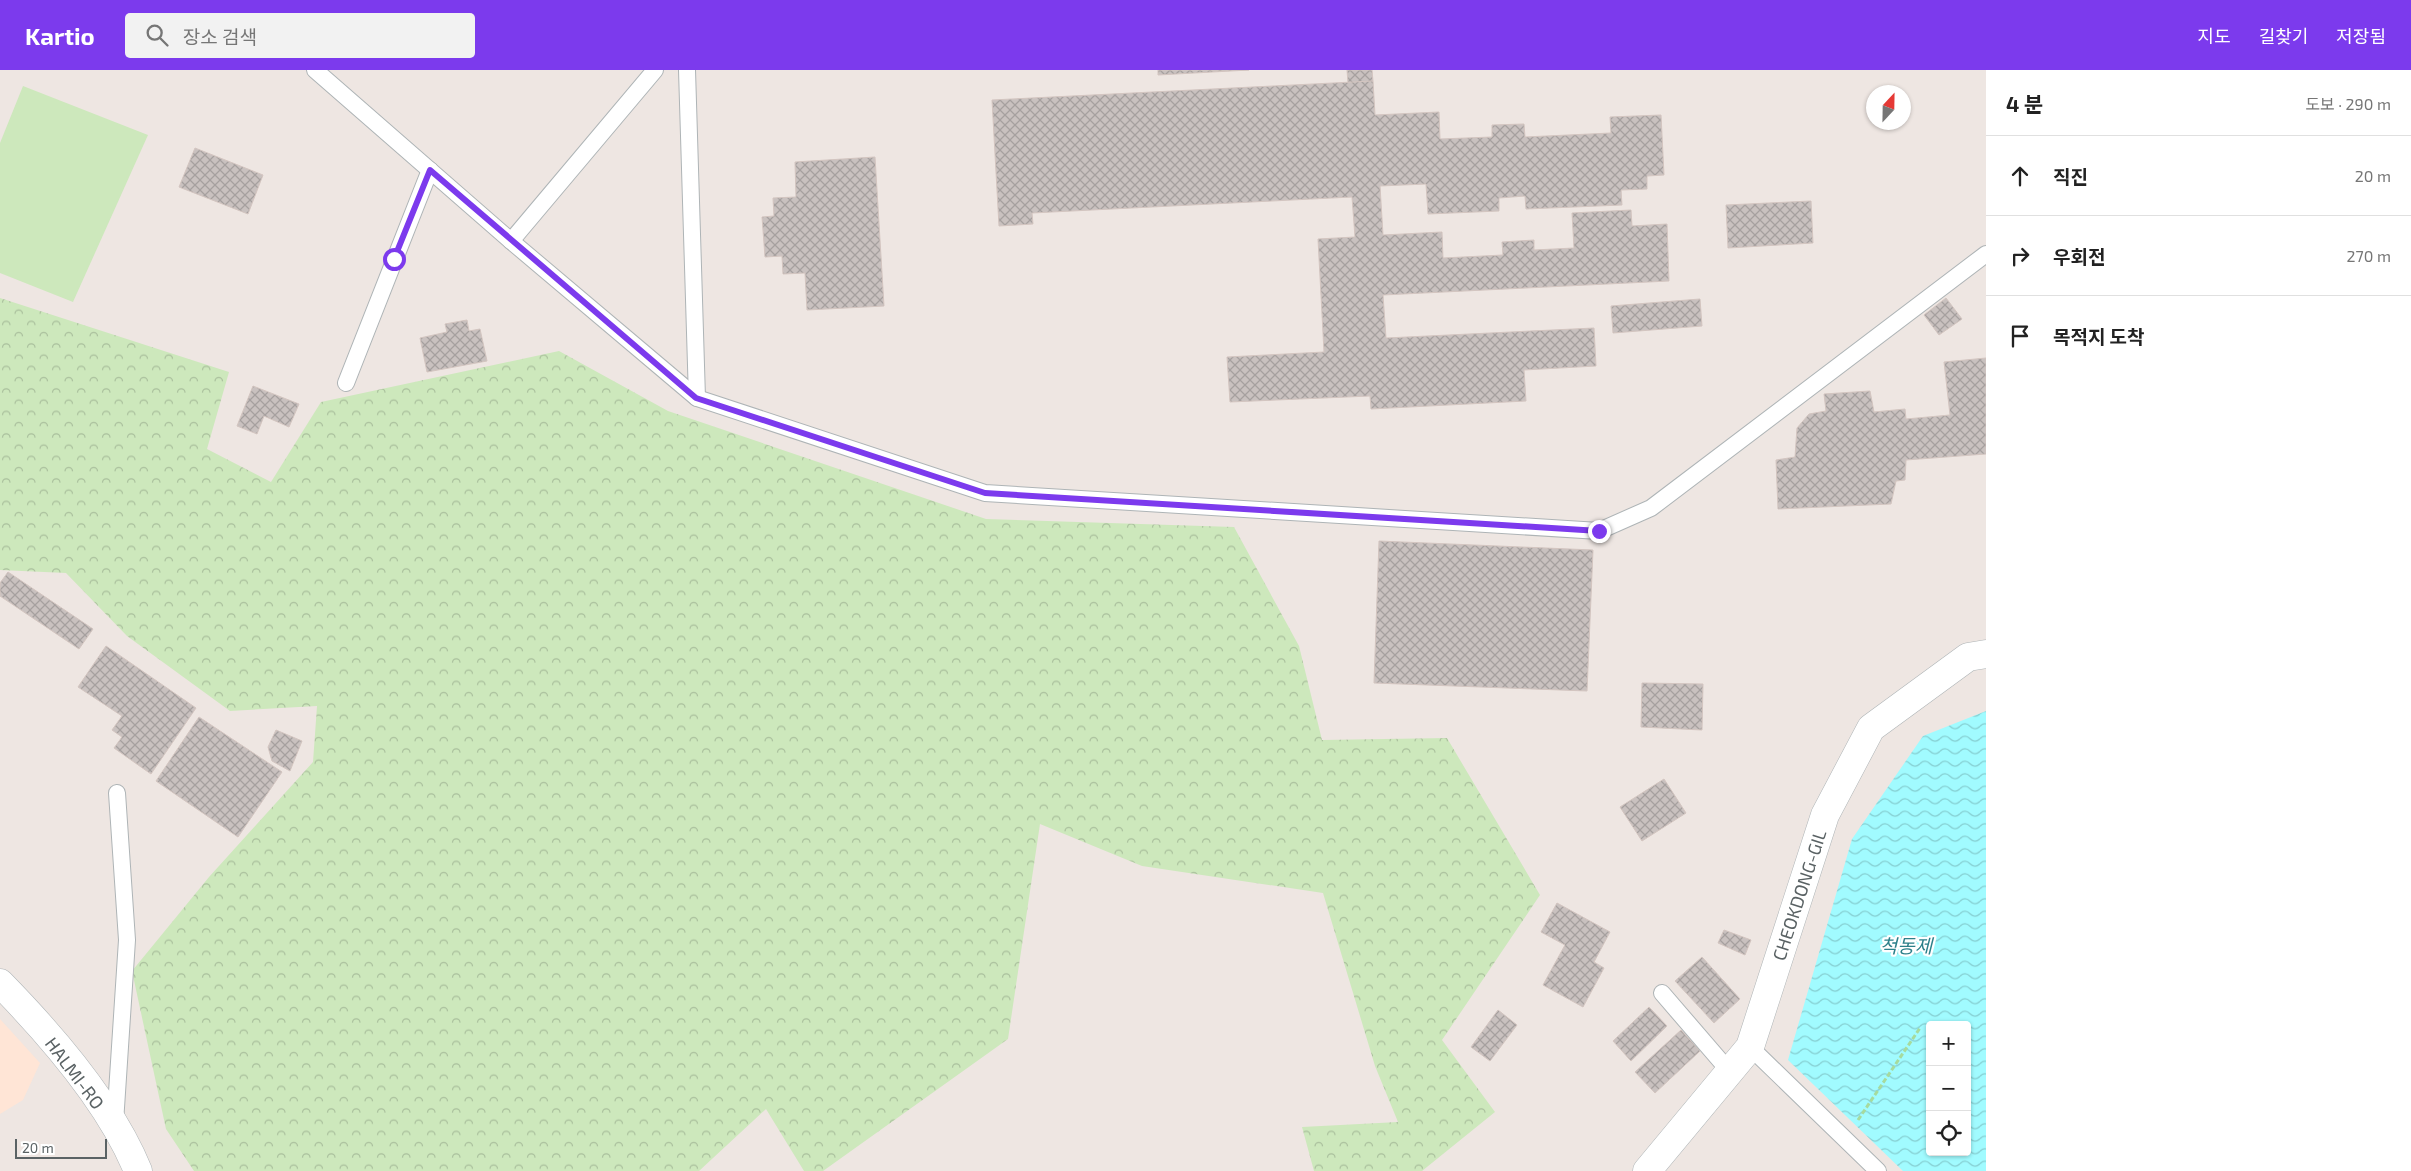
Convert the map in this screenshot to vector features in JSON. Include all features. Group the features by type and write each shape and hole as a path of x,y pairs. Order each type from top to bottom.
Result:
{"street":[{"name":"CHEOKDONG-GIL","path":"1647,1171 1750,1047 1825,815 1871,728 1968,657 1986,654"},
{"name":"HALMI-RO","path":"0,983 71,1062 128,1146 138,1171"}],"lane":[{"path":"315,70 511,241 696,398 985,493 1599,531 1652,508 1986,254"},
{"path":"511,241 656,70"},
{"path":"688,70 696,398"},
{"path":"346,383 430,170"},
{"path":"114,1126 127,940 117,793"},
{"path":"1662,993 1730,1072"},
{"path":"1750,1047 1878,1171"}],"path":[{"path":"1845,1139 1920,1028"}],"shaded area":[{"path":"0,1019 40,1063 23,1100 0,1114"}],"green space":[{"path":"23,86 148,135 73,302 0,273 0,143"},
{"path":"0,298 229,372 207,449 271,482 321,402 559,351 668,411 986,519 1234,527 1299,646 1322,740 1447,738 1540,895 1442,1040 1495,1112 1422,1171 1314,1171 1302,1127 1398,1122 1375,1066 1323,893 1142,866 1040,824 1008,1039 823,1171 804,1171 766,1109 699,1171 194,1171 166,1129 132,971 209,877 313,762 317,706 230,711 127,636 66,573 0,570"}],"water":[{"name":"척동제","path":"1986,711 1986,1171 1903,1171 1788,1060 1852,839 1923,736"}],"building":[{"path":"1158,70 1249,70 1158,75"},
{"path":"1347,70 1372,70 1373,81 1348,83"},
{"path":"1373,81 1375,115 1439,112 1440,139 1492,137 1492,125 1524,124 1525,137 1611,133 1610,117 1661,115 1664,175 1647,176 1647,189 1621,190 1622,205 1526,209 1525,196 1499,198 1499,211 1428,214 1426,184 1380,186 1383,235 1442,232 1443,258 1503,255 1502,242 1534,240 1534,250 1574,248 1572,213 1631,210 1632,226 1667,224 1669,281 1383,295 1386,338 1594,328 1596,366 1524,370 1526,401 1371,409 1370,396 1230,402 1227,357 1324,352 1318,239 1355,237 1352,197 1032,213 1033,224 999,226 992,100"},
{"path":"195,148 263,175 248,214 179,187"},
{"path":"875,157 884,306 807,310 805,273 783,274 782,256 765,257 762,217 774,216 773,198 796,197 795,162"},
{"path":"1811,201 1813,243 1728,248 1726,205"},
{"path":"1946,298 1962,319 1939,335 1924,315"},
{"path":"1700,299 1702,326 1613,333 1611,306"},
{"path":"467,320 469,331 480,329 487,361 427,372 420,338 447,332 445,324"},
{"path":"1986,358 1986,454 1906,460 1905,480 1896,481 1891,504 1778,509 1776,460 1795,457 1797,428 1809,414 1826,411 1824,394 1870,391 1874,412 1905,409 1906,419 1950,415 1944,362"},
{"path":"253,386 299,404 289,427 264,416 257,434 237,426"},
{"path":"1379,541 1593,550 1587,691 1374,683"},
{"path":"8,572 93,629 79,649 0,596 0,583"},
{"path":"106,646 196,708 151,774 114,748 122,737 112,730 122,716 78,687"},
{"path":"1642,683 1703,684 1702,730 1641,727"},
{"path":"199,717 282,772 238,837 156,781"},
{"path":"276,730 302,741 290,771 272,761 268,747"},
{"path":"1664,779 1686,813 1642,841 1620,807"},
{"path":"1557,903 1610,932 1594,962 1604,968 1583,1007 1543,985 1565,945 1541,932"},
{"path":"1724,930 1751,940 1745,955 1718,943"},
{"path":"1702,957 1740,999 1714,1023 1675,981"},
{"path":"1649,1007 1667,1026 1631,1061 1613,1041"},
{"path":"1498,1010 1517,1025 1490,1061 1471,1047"},
{"path":"1681,1030 1700,1051 1655,1093 1635,1072"}],"route":[{"path":"394,259 430,170 696,398 985,493 1599,531"}]}
